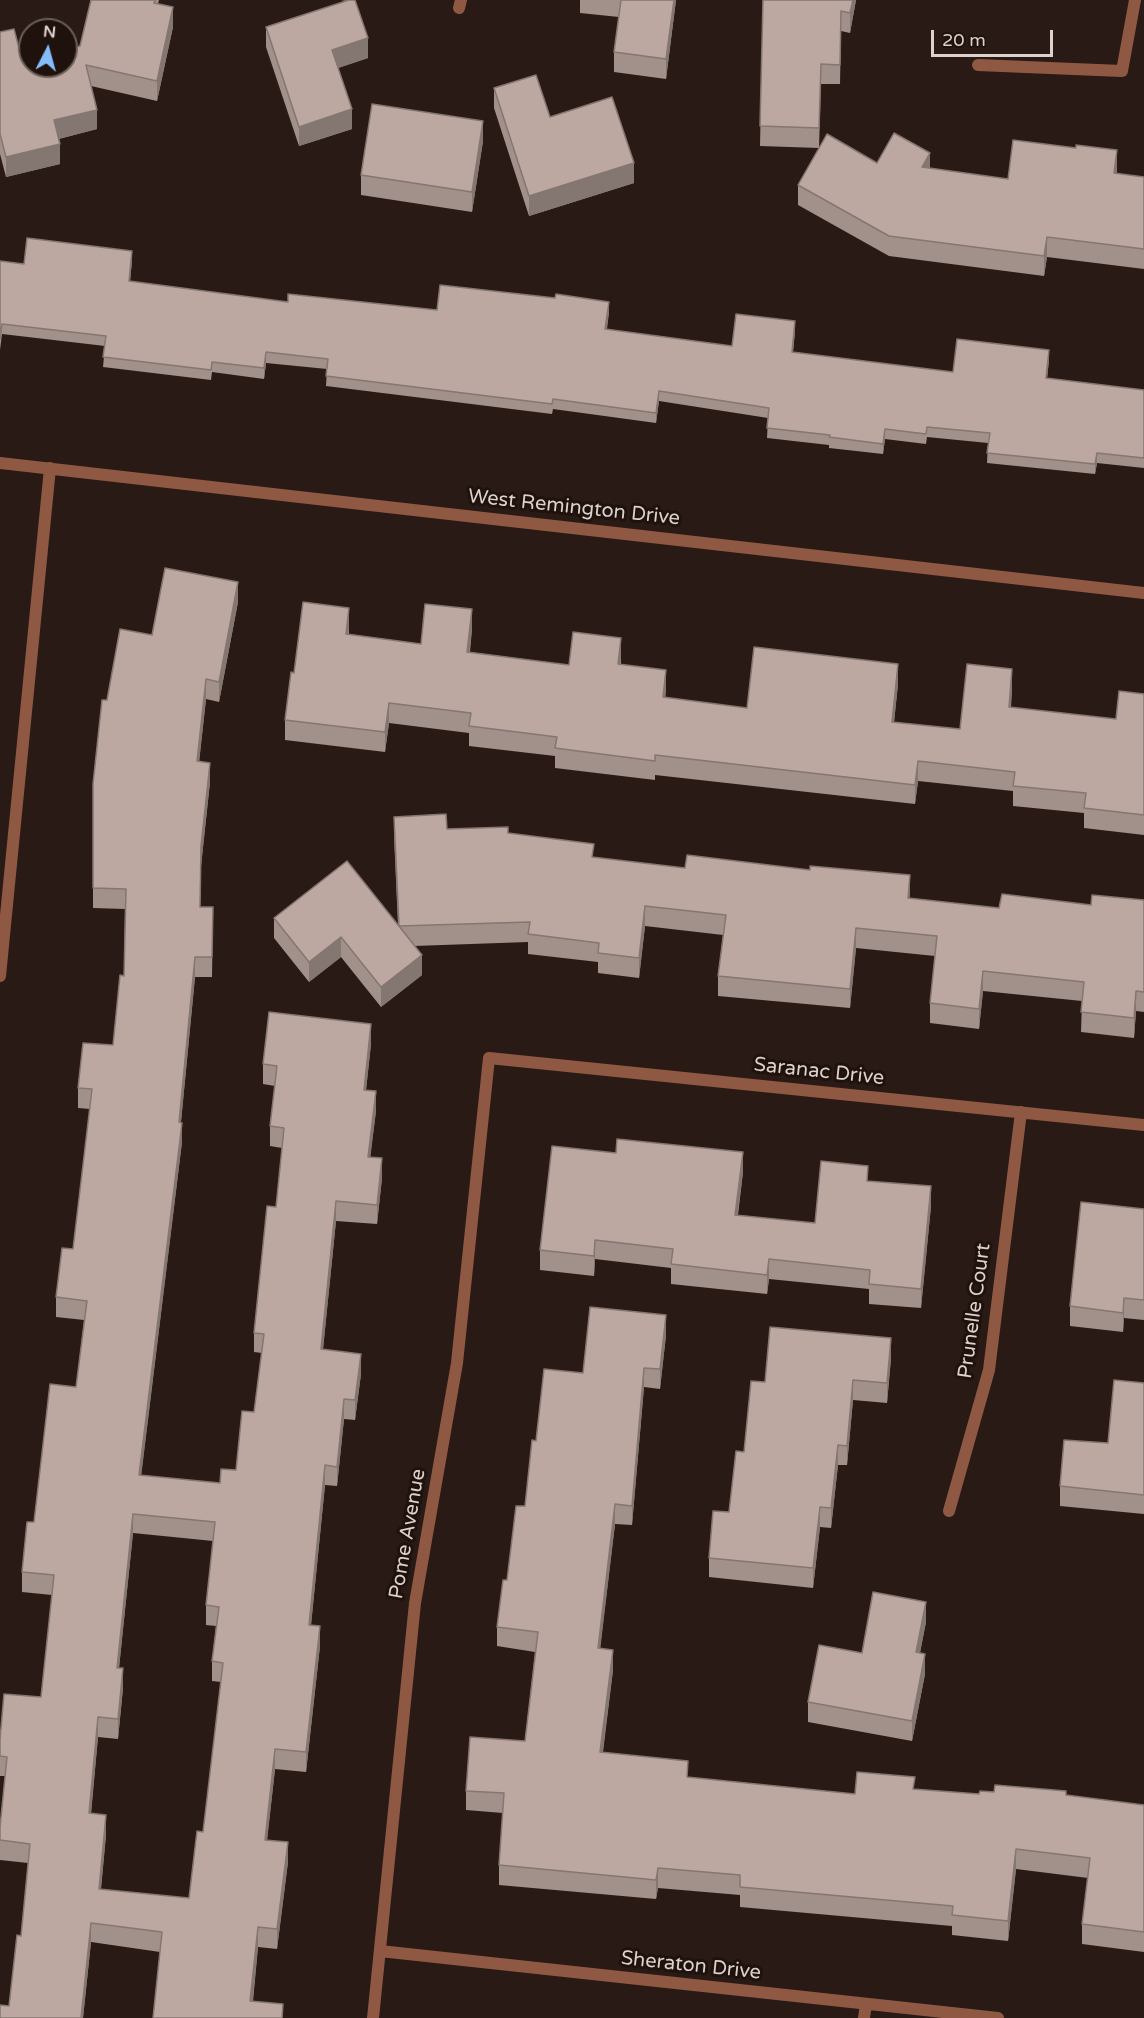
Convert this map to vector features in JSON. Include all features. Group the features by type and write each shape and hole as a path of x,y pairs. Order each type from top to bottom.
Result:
{"street":[{"path":"978,65 1122,71 1135,0"},
{"name":"West Remington Drive","path":"0,463 1144,593"},
{"path":"0,976 50,468"},
{"name":"Saranac Drive","path":"489,1058 1144,1125"},
{"name":"Pome Avenue","path":"373,2018 415,1602 457,1363 489,1058"},
{"name":"Prunelle Court","path":"949,1511 989,1370 1021,1112"},
{"name":"Sheraton Drive","path":"380,1951 998,2018"},
{"path":"864,2018 866,2004"}],"building":[{"path":"91,0 155,0 154,3 173,7 157,81 86,65 97,110 54,120 60,144 6,157 0,134 0,32 14,29 18,44 18,78 78,78 78,46 80,46"},
{"path":"355,0 368,38 332,50 352,109 299,127 266,27"},
{"path":"621,0 674,0 666,59 614,52"},
{"path":"763,0 853,0 850,13 841,11 840,65 821,64 819,128 760,126"},
{"path":"536,75 550,117 612,97 634,163 529,196 494,88"},
{"path":"372,104 483,121 472,192 361,175"},
{"path":"894,133 930,153 922,167 1008,179 1013,140 1076,148 1076,145 1117,150 1114,173 1144,177 1144,249 1047,237 1044,256 889,236 798,185 827,134 877,163"},
{"path":"27,238 132,251 129,281 288,302 288,294 437,310 440,285 555,298 556,294 609,302 605,329 732,346 736,314 795,321 792,352 953,372 957,339 1049,350 1046,378 1144,390 1144,458 1097,453 1095,464 987,453 990,433 927,427 926,434 885,429 883,444 829,437 830,435 767,428 769,408 659,391 656,413 553,399 552,404 326,376 328,359 266,352 264,368 212,362 211,370 103,357 106,336 2,324 0,339 0,261 24,264"},
{"path":"165,568 238,582 219,682 206,679 197,761 210,763 201,846 200,907 213,907 212,957 195,957 179,1122 182,1123 139,1475 220,1483 221,1469 236,1470 242,1411 254,1412 264,1334 254,1333 267,1206 276,1207 284,1128 270,1126 277,1066 263,1064 269,1012 371,1024 364,1090 376,1091 368,1157 382,1158 377,1205 336,1201 321,1349 361,1354 355,1400 344,1399 337,1467 325,1465 309,1625 320,1626 306,1752 275,1749 265,1840 288,1842 277,1929 258,1927 250,2001 283,2004 282,2018 153,2018 162,1932 91,1923 81,2018 0,2018 0,2005 9,2006 17,1935 21,1936 30,1844 0,1840 7,1757 0,1756 4,1694 41,1697 54,1575 22,1572 27,1522 34,1522 50,1384 76,1387 87,1301 56,1297 62,1248 73,1249 92,1089 78,1088 83,1043 113,1045 120,975 124,976 126,889 93,888 93,784 102,700 107,700 120,629 152,635","holes":["133,1514 215,1522 206,1605 219,1607 212,1661 223,1663 203,1832 197,1831 189,1898 99,1889 106,1815 89,1813 98,1717 118,1719 123,1668 117,1668"]},
{"path":"303,602 349,608 346,634 421,644 425,604 472,609 467,652 569,665 573,632 621,638 618,664 666,670 663,697 747,708 754,647 898,664 892,722 960,729 967,664 1012,669 1009,707 1116,719 1119,691 1144,694 1144,815 1084,808 1086,793 1013,786 1015,772 918,761 915,785 655,755 655,761 555,748 557,737 469,726 471,713 389,703 385,732 285,720 291,672 294,673"},
{"path":"446,814 447,829 508,827 508,833 594,844 592,857 685,868 687,855 810,870 810,866 910,875 908,898 999,908 1002,894 1091,905 1092,895 1144,900 1144,992 1136,991 1134,1018 1081,1012 1084,982 983,971 979,1009 930,1003 937,936 856,928 850,989 718,976 726,915 645,906 639,958 598,953 599,943 528,934 530,922 399,926 394,817"},
{"path":"347,861 422,955 381,987 341,937 309,962 274,918"},
{"path":"617,1139 743,1152 735,1215 815,1223 821,1161 868,1166 867,1181 931,1186 921,1289 869,1284 870,1270 769,1259 767,1275 671,1264 673,1249 595,1240 594,1256 540,1250 552,1146 616,1153"},
{"path":"1081,1202 1144,1209 1144,1300 1124,1298 1123,1313 1070,1306"},
{"path":"590,1307 666,1315 660,1369 644,1368 632,1506 615,1504 598,1648 613,1650 600,1752 688,1761 687,1777 855,1794 857,1772 915,1777 913,1789 979,1794 980,1791 994,1792 995,1785 1066,1791 1066,1795 1144,1805 1144,1932 1082,1924 1090,1858 1016,1849 1008,1921 952,1915 953,1906 740,1887 740,1875 658,1868 656,1880 499,1865 504,1793 466,1791 470,1737 525,1741 538,1632 497,1627 503,1580 507,1580 516,1506 525,1506 532,1440 536,1441 544,1369 583,1373"},
{"path":"770,1327 891,1338 887,1383 853,1380 847,1446 838,1445 831,1508 820,1507 813,1568 709,1558 713,1511 729,1512 736,1451 744,1452 751,1381 765,1382"},
{"path":"1114,1380 1144,1383 1144,1495 1060,1486 1064,1440 1108,1443"},
{"path":"873,1592 926,1602 916,1652 925,1654 912,1721 808,1702 819,1645 862,1653"}]}
